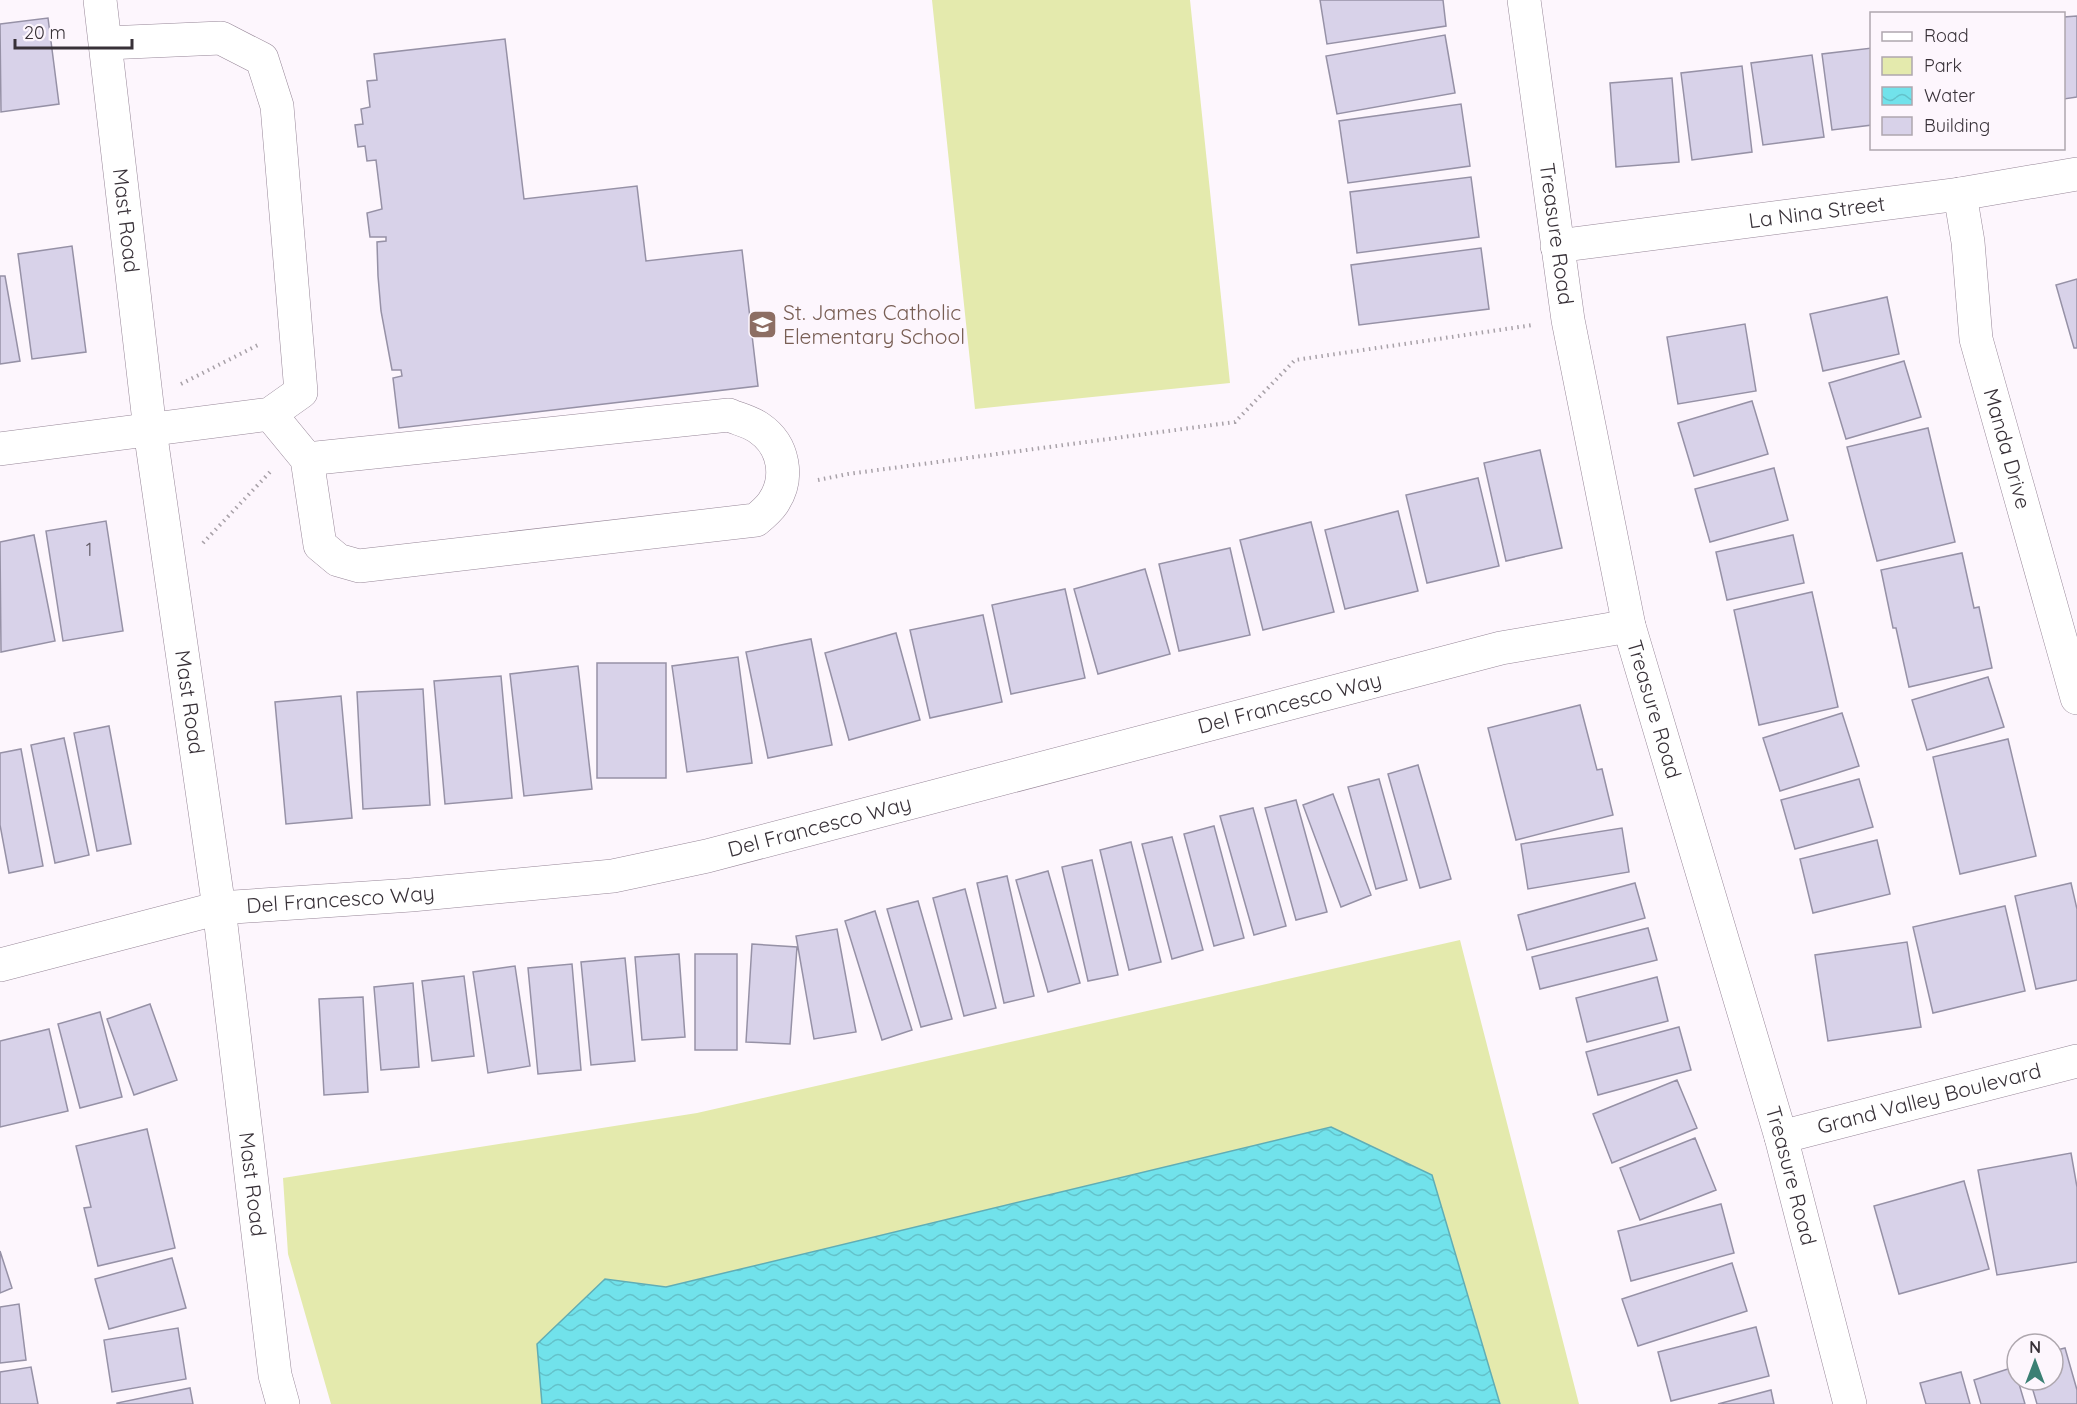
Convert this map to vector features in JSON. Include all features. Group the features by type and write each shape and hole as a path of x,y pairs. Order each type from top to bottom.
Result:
{"street":[{"name":"Mast Road","path":"100,0 148,415 219,908 275,1376 283,1404"},
{"name":"Treasure Road","path":"1524,0 1568,320 1629,626 1781,1137 1850,1404"},
{"path":"0,449 148,415 270,414 302,392 277,106 262,59 221,38 105,43"},
{"name":"La Nina Street","path":"1557,246 1960,194 2077,174"},
{"name":"Manda Drive","path":"1960,194 1968,242 1976,339 2077,698"},
{"path":"270,414 301,452 320,545 338,560 359,567 756,520 772,505 782,487 783,466 778,447 759,428 729,415 301,452"},
{"name":"Del Francesco Way","path":"0,965 219,908 411,895 613,876 707,856 1501,648 1629,626"},
{"name":"Grand Valley Boulevard","path":"1781,1137 2077,1061"}],"path":[{"path":"782,487 848,474 1235,422 1295,360 1568,320"},
{"path":"148,415 296,327"},
{"path":"171,576 301,452"}],"green space":[{"path":"932,0 1190,0 1230,383 975,409"},
{"path":"1460,940 1579,1404 331,1404 288,1254 283,1178 697,1113"}],"water":[{"path":"1331,1127 1432,1175 1500,1404 542,1404 537,1344 605,1279 666,1287"}],"building":[{"path":"1320,0 1443,0 1446,26 1327,44"},
{"path":"2077,16 2077,97 2065,99 2065,17"},
{"path":"48,18 59,104 1,112 0,24"},
{"path":"1445,35 1455,93 1337,114 1326,56"},
{"path":"505,39 524,199 637,186 646,261 742,250 758,386 399,428 393,378 402,376 401,370 392,370 381,311 378,276 377,242 386,241 386,237 370,237 367,213 382,209 376,160 367,161 365,146 358,147 355,125 363,124 361,109 370,107 367,81 377,80 374,54"},
{"path":"1870,48 1870,125 1832,130 1822,54"},
{"path":"1812,55 1824,137 1763,145 1751,63"},
{"path":"1742,66 1752,152 1692,160 1681,73"},
{"path":"1672,78 1679,162 1616,167 1610,83"},
{"path":"1461,104 1470,166 1348,183 1339,121"},
{"path":"1471,177 1479,237 1357,253 1350,192"},
{"path":"72,246 86,352 32,359 18,254"},
{"path":"1481,248 1489,309 1359,325 1351,265"},
{"path":"0,276 5,276 20,361 0,364"},
{"path":"2077,279 2077,348 2074,348 2056,285"},
{"path":"1887,297 1899,354 1823,371 1810,314"},
{"path":"1745,324 1756,391 1678,404 1667,337"},
{"path":"1904,361 1921,417 1846,439 1829,383"},
{"path":"1752,401 1768,454 1694,476 1678,423"},
{"path":"1928,428 1955,542 1877,561 1847,447"},
{"path":"1540,450 1562,548 1506,561 1484,463"},
{"path":"1774,468 1788,520 1710,542 1695,489"},
{"path":"1478,478 1499,566 1427,583 1406,495"},
{"path":"1398,511 1418,591 1345,609 1325,530"},
{"path":"106,521 123,631 63,641 46,531"},
{"path":"1311,522 1334,612 1263,630 1240,540"},
{"path":"34,535 55,641 1,652 0,542"},
{"path":"1793,535 1804,583 1727,600 1716,552"},
{"path":"1230,548 1250,635 1179,651 1159,564"},
{"path":"1962,553 1974,608 1979,607 1992,668 1909,687 1896,628 1893,628 1881,570"},
{"path":"1145,569 1170,654 1098,674 1074,589"},
{"path":"1065,589 1085,678 1011,694 992,605"},
{"path":"1812,592 1838,707 1759,725 1734,610"},
{"path":"983,615 1002,702 930,718 910,630"},
{"path":"896,633 920,720 849,740 825,653"},
{"path":"811,639 832,745 768,758 746,652"},
{"path":"738,657 752,763 687,772 672,666"},
{"path":"597,663 666,663 666,778 597,778"},
{"path":"578,666 592,789 524,796 510,674"},
{"path":"501,676 512,798 445,804 434,681"},
{"path":"1988,677 2004,727 1927,750 1912,700"},
{"path":"423,689 430,805 363,809 357,692"},
{"path":"341,696 352,818 286,824 275,702"},
{"path":"1580,705 1597,770 1602,769 1613,815 1516,840 1488,728"},
{"path":"1842,713 1859,766 1780,791 1763,738"},
{"path":"109,726 131,844 97,851 74,733"},
{"path":"64,738 89,855 55,863 31,745"},
{"path":"2008,739 2036,856 1960,874 1933,757"},
{"path":"21,749 43,866 9,873 0,825 0,753"},
{"path":"1418,765 1451,879 1420,888 1388,774"},
{"path":"1379,779 1407,880 1376,889 1348,787"},
{"path":"1859,779 1873,827 1795,849 1781,800"},
{"path":"1333,794 1371,895 1341,907 1303,805"},
{"path":"1296,800 1327,912 1296,920 1265,808"},
{"path":"1253,808 1286,926 1254,935 1220,816"},
{"path":"1214,826 1244,938 1214,946 1184,834"},
{"path":"1622,828 1629,872 1528,889 1521,844"},
{"path":"1172,837 1203,950 1172,959 1142,844"},
{"path":"1877,840 1890,894 1813,913 1800,859"},
{"path":"1131,842 1161,962 1129,970 1100,850"},
{"path":"1092,860 1118,975 1088,981 1062,867"},
{"path":"1048,871 1080,983 1048,992 1016,880"},
{"path":"1007,876 1034,996 1004,1003 977,883"},
{"path":"1635,883 1645,918 1527,950 1518,915"},
{"path":"2071,883 2077,909 2077,980 2036,989 2015,896"},
{"path":"965,889 996,1008 964,1016 933,898"},
{"path":"918,901 952,1019 921,1027 887,909"},
{"path":"2005,906 2025,991 1933,1013 1913,927"},
{"path":"875,911 912,1030 882,1040 845,921"},
{"path":"1648,928 1657,960 1540,989 1532,957"},
{"path":"837,929 856,1032 814,1039 796,936"},
{"path":"1907,942 1921,1027 1828,1041 1815,955"},
{"path":"752,944 797,947 790,1044 746,1042"},
{"path":"679,954 685,1037 642,1040 635,957"},
{"path":"695,954 737,954 737,1050 695,1050"},
{"path":"625,958 635,1061 591,1065 581,962"},
{"path":"572,964 581,1070 538,1074 528,968"},
{"path":"515,966 530,1066 488,1073 473,972"},
{"path":"464,976 474,1056 432,1061 422,981"},
{"path":"1657,977 1668,1021 1587,1042 1576,998"},
{"path":"413,983 419,1067 381,1070 374,987"},
{"path":"363,997 368,1092 324,1095 319,999"},
{"path":"150,1004 177,1080 134,1095 107,1019"},
{"path":"100,1012 122,1097 80,1108 58,1024"},
{"path":"1679,1027 1691,1070 1598,1095 1586,1052"},
{"path":"49,1029 68,1111 0,1127 0,1041"},
{"path":"1677,1080 1697,1128 1612,1163 1593,1114"},
{"path":"147,1129 175,1248 98,1266 84,1208 91,1207 76,1146"},
{"path":"1695,1138 1716,1190 1640,1220 1620,1168"},
{"path":"2071,1153 2077,1187 2077,1262 1997,1275 1978,1170"},
{"path":"1964,1181 1989,1269 1899,1294 1874,1206"},
{"path":"1721,1204 1734,1253 1631,1281 1618,1231"},
{"path":"0,1251 12,1288 0,1293"},
{"path":"172,1258 186,1308 109,1329 95,1279"},
{"path":"1732,1263 1747,1311 1638,1346 1622,1299"},
{"path":"19,1304 26,1360 0,1363 0,1307"},
{"path":"1756,1327 1769,1376 1671,1401 1658,1352"},
{"path":"178,1328 186,1379 112,1392 104,1340"},
{"path":"2065,1348 2077,1390 2077,1404 2037,1404 2034,1392 2065,1392"},
{"path":"31,1367 38,1404 0,1404 0,1372"},
{"path":"2005,1370 2005,1392 2021,1392 2025,1404 1981,1404 1974,1380"},
{"path":"1961,1372 1970,1404 1926,1404 1920,1383"},
{"path":"190,1388 193,1404 117,1404 117,1403"},
{"path":"1771,1390 1774,1404 1718,1404"}],"place":[{"name":"St. James Catholic Elementary School","path":"762,325"}]}
